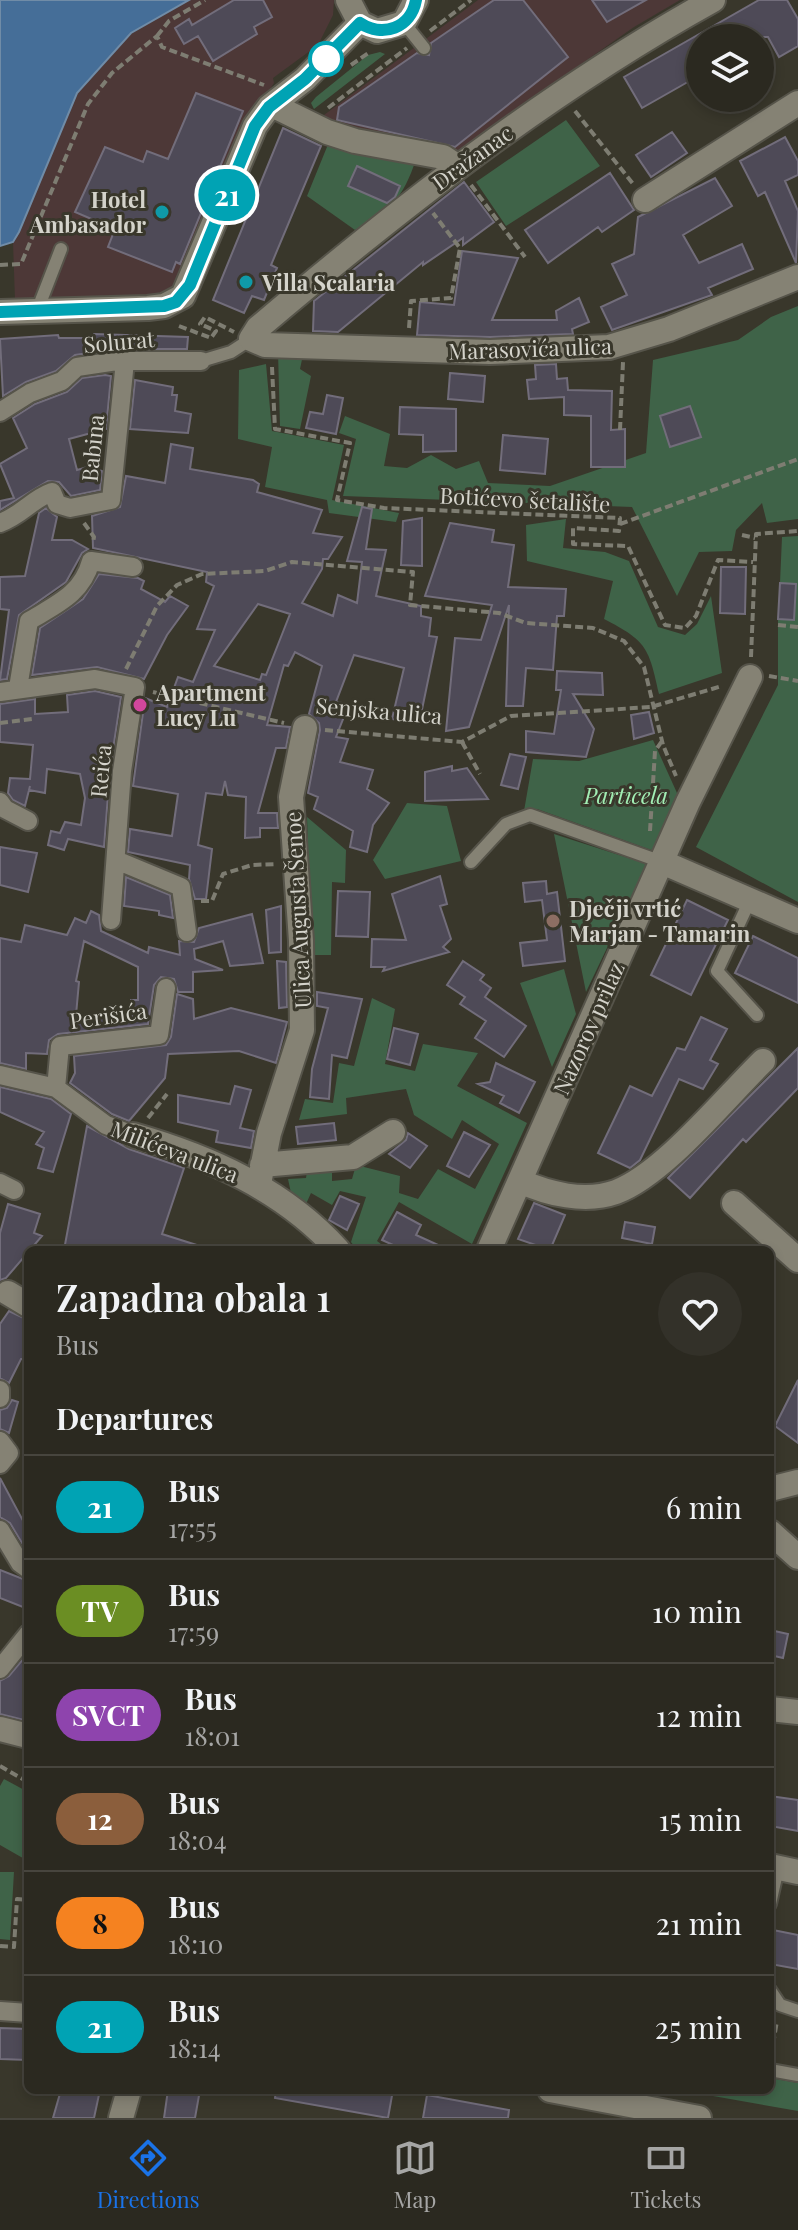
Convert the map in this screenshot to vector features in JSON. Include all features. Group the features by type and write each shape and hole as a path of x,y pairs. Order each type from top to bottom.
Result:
{"street":[{"path":"348,0 360,23 377,31 416,37 416,0"},
{"name":"Dražanac","path":"251,339 258,328 331,266 593,70 713,0"},
{"path":"0,312 148,308 164,306 183,296 255,126 271,96 305,79 360,23"},
{"path":"271,96 327,132 443,157 461,171"},
{"path":"645,200 798,103"},
{"name":"Marasovića ulica","path":"251,339 265,345 569,351 623,344 798,277"},
{"name":"Solurat","path":"0,412 30,393 62,381 77,367 125,361 201,361"},
{"name":"Babina","path":"70,508 111,500 125,361"},
{"path":"0,523 21,515 38,497 52,492 57,504 70,508"},
{"path":"128,685 95,679 9,690 29,621 65,600 86,580 91,561 133,567"},
{"name":"Nazorov prilaz","path":"491,1246 688,802 750,677"},
{"name":"Reića","path":"111,920 128,685"},
{"name":"Ulica Augusta Šenoe","path":"261,1174 302,1030 304,1008 291,797 305,728"},
{"path":"0,802 5,809 28,821"},
{"path":"663,859 798,921"},
{"path":"116,860 181,887 187,932"},
{"name":"Perišića","path":"56,1088 60,1046 159,1035 166,988"},
{"path":"520,1181 543,1191 578,1196 615,1192 652,1170 763,1061"},
{"name":"Milićeva ulica","path":"0,1075 56,1088 106,1125 261,1174 334,1246"},
{"path":"261,1174 353,1157 393,1132"},
{"path":"734,1203 798,1260"},
{"path":"0,1390 0,1398"},
{"path":"0,1441 9,1453 0,1464"},
{"path":"774,1488 798,1482"},
{"path":"0,1530 24,1566"},
{"path":"774,1536 798,1557"},
{"path":"0,1669 24,1639"},
{"path":"774,1709 798,1712"},
{"path":"0,1729 24,1735"},
{"path":"0,2011 24,2013"},
{"path":"121,2118 128,2094"},
{"path":"571,2094 699,2118"}],"lane":[{"path":"37,311 61,249"},
{"name":"Solurat","path":"201,361 231,352 251,339"},
{"path":"471,862 506,824 530,815 663,859"},
{"path":"751,898 717,971 757,1015"},
{"path":"774,1892 782,1869"},
{"path":"774,1996 780,2005 798,2011"},
{"path":"774,2071 798,2075"}],"path":[{"path":"0,265 21,264 88,104 112,73 157,36 169,21 205,0"},
{"path":"327,109 403,51 416,37 471,0"},
{"path":"157,36 162,47 271,96"},
{"path":"345,70 367,53 380,48"},
{"path":"395,50 403,51"},
{"path":"590,129 645,200"},
{"path":"461,171 525,257"},
{"path":"407,350 411,301 451,298 460,248 425,201"},
{"path":"179,326 211,338 216,331 200,324 205,317 226,329"},
{"path":"620,430 623,344"},
{"name":"Botićevo šetalište","path":"270,357 275,429 350,443 337,500 384,508 620,518 619,531 573,528 573,544 628,546 665,625 685,628 696,616 718,560 753,562"},
{"path":"620,524 798,459"},
{"path":"70,508 94,537 91,561"},
{"path":"798,531 756,534 750,677 770,676 798,681"},
{"path":"742,535 755,538"},
{"path":"128,685 157,606 177,585 202,574 265,571 292,562 413,572 410,605 499,613 526,623 593,628 624,641 644,667 651,707 662,741 688,802"},
{"path":"778,625 798,627"},
{"name":"Senjska ulica","path":"128,685 305,728 462,742 511,716 651,707 750,677"},
{"path":"0,723 32,719"},
{"path":"662,741 655,751 653,807 648,823 663,859"},
{"path":"462,742 480,774"},
{"path":"183,902 212,901 223,874 252,865 295,863"},
{"path":"133,1135 167,1094"},
{"path":"0,1766 24,1780"},
{"path":"0,1946 14,1947 17,1899 24,1900"},
{"path":"774,2038 780,2005"}],"shaded area":[{"path":"189,0 334,0 333,15 318,45 273,78 274,83 250,119 177,283 164,292 149,295 15,300 13,242 77,93 131,33"},
{"path":"478,0 680,0 634,27 457,151 355,133 335,127 324,115"}],"green space":[{"path":"385,54 314,109 311,103 316,97 368,55"},
{"path":"566,120 600,166 506,226 476,182"},
{"path":"329,142 416,159 406,184 394,202 355,230 307,196"},
{"path":"798,306 798,519 767,523 762,503 736,530 732,551 699,552 677,596 632,507 343,496 356,439 339,433 345,416 390,434 384,466 407,468 431,455 456,469 479,461 488,483 550,486 646,453 653,360 738,340 771,317"},
{"path":"304,350 300,369 311,376 300,429 280,426 278,352"},
{"path":"266,364 272,431 344,445 332,500 399,513 396,522 329,513 327,500 265,487 272,447 238,439 239,370"},
{"path":"566,519 563,548 605,552 629,561 658,627 685,635 697,624 711,596 722,673 659,694 644,648 638,640 604,619 613,581 527,561 526,525"},
{"path":"798,536 798,902 696,847 778,685 778,619 794,620 795,584 780,583 782,537"},
{"name":"Particela","path":"653,740 682,804 654,851 537,809 524,811 533,759 579,761"},
{"path":"407,803 447,806 461,861 385,879 373,860"},
{"path":"307,817 346,850 345,883 332,882 331,955 311,955"},
{"path":"554,834 647,864 586,992"},
{"path":"564,969 576,1014 552,1067 520,983"},
{"path":"372,998 395,1009 385,1064 415,1071 423,1044 478,1053 457,1086 527,1123 472,1244 399,1202 377,1241 384,1246 354,1246 351,1242 366,1197 340,1191 332,1205 311,1193 306,1204 291,1193 288,1179 306,1178 308,1165 332,1163 332,1181 352,1179 356,1165 400,1176 399,1193 418,1199 438,1169 475,1189 499,1144 462,1120 452,1139 414,1115 406,1089 346,1098 347,1114 299,1120 305,1099 333,1103 339,1063 354,1066"},
{"path":"4,1779 24,1790 24,1859 0,1845 0,1786"},
{"path":"0,1872 14,1872 10,1940 0,1939"},
{"path":"774,2079 798,2083 798,2111 702,2094 774,2094"}],"water":[{"path":"0,0 189,0 131,33 77,93 19,232 13,242 0,246"}],"building":[{"path":"234,0 263,0 272,17 254,27 257,34 213,61 198,36 184,44 175,28 189,19 192,25"},
{"path":"494,0 523,0 568,57 455,147 337,120 339,107 417,53 429,55 431,43"},
{"path":"592,0 646,0 607,22"},
{"path":"759,0 787,0 798,19 798,46 779,57 774,48 774,24 717,24"},
{"path":"686,42 686,83 642,108 624,77"},
{"name":"Hotel Ambasador","path":"196,93 243,111 180,264 176,262 172,272 108,247 115,229 75,212 105,147 143,162 147,151 168,159"},
{"path":"283,128 321,146 271,265 277,268 264,300 252,296 244,313 213,300"},
{"path":"672,132 687,153 651,177 636,155"},
{"path":"785,137 798,161 798,175 785,181 798,211 796,263 765,192 758,196 740,161"},
{"path":"357,166 400,186 395,197 387,203 348,186"},
{"path":"610,173 634,210 602,232 598,227 548,263 525,230"},
{"path":"715,178 732,206 683,235 699,263 742,244 753,269 708,288 712,295 612,330 601,307 627,295 612,264 634,254 638,217"},
{"path":"464,182 494,222 463,245 463,238 423,265 423,262 338,332 313,331 314,301"},
{"path":"462,251 518,258 492,320 557,320 556,311 579,298 589,322 572,329 573,334 490,337 417,335 420,302 454,305"},
{"path":"94,334 188,337 187,349 117,349 75,355 56,371 26,382 3,396 0,339 58,335 59,338 94,338"},
{"path":"556,364 557,379 567,378 568,390 612,391 611,430 625,429 625,467 591,467 591,416 564,415 564,397 529,399 527,380 536,379 535,365"},
{"path":"450,373 485,376 483,402 448,399"},
{"path":"111,376 106,429 69,439 77,470 91,466 102,471 100,490 71,496 59,482 48,481 0,510 0,501 14,498 0,464 27,448 13,418 35,404 67,392 82,378"},
{"path":"135,380 173,387 172,395 177,395 175,411 191,414 188,433 130,429"},
{"path":"327,395 343,398 336,434 306,428 310,412 323,414"},
{"path":"690,406 701,437 670,447 660,416"},
{"path":"400,407 456,409 456,451 423,452 423,435 399,434"},
{"path":"503,435 548,439 545,474 500,470"},
{"path":"171,444 193,448 190,469 253,480 259,484 257,492 322,510 313,533 342,537 328,559 323,559 322,569 302,603 333,616 338,595 357,603 362,562 347,561 362,507 372,509 366,549 386,550 376,596 421,606 421,616 431,618 429,636 437,637 419,724 392,719 404,668 354,655 336,702 349,704 336,737 348,739 340,762 373,770 367,789 389,803 373,825 367,852 350,847 353,831 314,809 318,797 308,793 320,730 319,723 309,714 322,666 295,652 288,666 284,665 267,725 290,727 286,748 276,748 258,813 277,813 278,828 260,828 260,837 245,838 246,797 228,795 225,781 222,795 206,793 198,845 212,849 206,899 195,899 189,879 190,865 128,852 130,829 172,836 178,794 133,786 145,698 167,707 178,677 193,682 215,630 197,629 214,586 206,582 207,572 93,548 92,516 120,507 126,476 165,483","holes":["258,604 290,614 266,675 262,674 260,680 214,666"]},
{"path":"46,508 57,517 52,540 72,540 88,549 82,553 66,582 19,615 7,679 0,680 9,610 0,609 0,577 25,576 39,513"},
{"path":"422,518 422,566 401,565 403,521"},
{"path":"450,523 494,530 492,542 514,545 508,587 566,589 564,616 557,616 553,670 526,668 523,706 506,706 509,605 469,727 446,731 455,638 481,640 492,605 425,596"},
{"path":"721,567 746,567 745,614 720,613"},
{"path":"99,574 138,578 144,581 141,589 165,602 170,596 188,606 167,635 144,679 97,667 32,675 40,628 83,599"},
{"path":"780,583 796,584 794,620 778,619"},
{"path":"557,671 602,673 603,695 573,694 594,729 586,757 526,752 526,731 554,734 561,690 556,690"},
{"path":"95,691 121,697 110,769 104,847 68,839 64,850 48,845 51,831 60,833 65,822 81,825 85,798 80,774 47,769 45,793 29,790 25,806 13,800 8,793 10,778 30,779 33,745 0,742 0,704 35,699 35,714 68,712 67,695"},
{"path":"649,712 654,733 634,739 631,715"},
{"path":"510,754 526,757 518,789 501,785"},
{"path":"452,766 452,771 467,768 488,799 425,801 425,772"},
{"path":"0,847 37,853 28,892 0,885"},
{"path":"440,876 447,904 440,906 451,939 443,947 449,952 383,971 385,967 371,967 372,939 406,940 392,894"},
{"path":"126,877 170,895 173,918 159,915 159,911 124,906"},
{"name":"Dječji vrtić Marjan - Tamarin","path":"546,881 547,894 557,892 565,961 523,966 520,943 547,940 542,900 525,902 523,883"},
{"path":"338,891 370,892 368,937 336,936"},
{"path":"687,900 728,920 691,995 651,975"},
{"path":"281,906 281,952 269,953 266,910"},
{"path":"91,911 99,915 101,931 148,953 149,947 180,955 179,941 194,942 199,928 252,914 263,963 230,966 223,941 194,949 195,959 223,970 193,972 193,992 178,992 174,979 161,977 154,985 148,1024 58,1034 49,1040 47,1054 26,1053 26,1069 0,1063 0,938 21,942 25,925 67,935 75,918 86,923","holes":["84,941 138,967 138,1000 131,1000 132,1018 76,1015 79,982 76,981"]},
{"path":"753,936 798,958 798,1003 735,973"},
{"path":"277,961 286,962 287,1007 279,1008"},
{"path":"463,961 484,975 480,980 491,988 485,997 526,1026 504,1057 475,1038 486,1021 460,1004 465,997 447,985"},
{"path":"317,992 362,999 347,1058 332,1055 329,1099 310,1097 312,1069 328,1008 317,1006"},
{"path":"177,994 193,999 194,1019 231,1008 287,1022 276,1063 239,1051 168,1054 165,1078 129,1121 112,1114 70,1083 75,1073 74,1056 166,1045 171,1037"},
{"path":"701,1017 727,1029 710,1060 718,1064 703,1089 679,1079 640,1160 630,1168 598,1153 630,1086 652,1096 677,1048 685,1050"},
{"path":"394,1028 418,1034 410,1065 387,1059"},
{"path":"798,1048 798,1088 746,1142 743,1139 690,1198 668,1178"},
{"path":"496,1063 535,1082 519,1113 500,1103 504,1096 478,1084 490,1082"},
{"path":"235,1086 251,1090 240,1128 254,1131 251,1148 216,1142 218,1131 178,1122 178,1095 230,1104"},
{"path":"0,1087 51,1099 71,1114 53,1172 38,1168 44,1148 36,1144 44,1132 0,1112"},
{"path":"334,1123 336,1140 298,1144 296,1127"},
{"path":"87,1126 129,1149 184,1168 162,1234 200,1246 65,1246"},
{"path":"464,1132 490,1145 469,1177 447,1166"},
{"path":"408,1133 427,1146 410,1168 389,1154 406,1140"},
{"path":"340,1196 359,1204 347,1230 329,1220"},
{"path":"534,1203 565,1215 552,1246 538,1246 518,1239"},
{"path":"8,1204 40,1214 34,1233 42,1236 33,1246 24,1246 24,1257 6,1278 0,1280 0,1233"},
{"path":"397,1212 421,1225 416,1235 440,1246 395,1246 382,1240"},
{"path":"625,1222 655,1227 652,1244 622,1238"},
{"path":"9,1311 24,1318 24,1359 21,1359 9,1383 0,1378 0,1324"},
{"path":"798,1380 798,1443 775,1426"},
{"path":"12,1400 18,1402 9,1433 0,1429 0,1410 7,1408"},
{"path":"0,1478 24,1523 24,1546 10,1523 0,1517"},
{"path":"0,1570 24,1579 24,1607 0,1598"},
{"path":"774,1631 788,1634 783,1658 774,1656"},
{"path":"24,1658 24,1720 0,1714 0,1681 9,1676"},
{"path":"774,1797 798,1800 798,1831 774,1827"},
{"path":"774,1930 798,1935 798,1969 774,1965"},
{"path":"0,2028 24,2029 24,2060 0,2059"},
{"path":"60,2094 99,2094 94,2118 53,2118"},
{"path":"167,2094 199,2094 195,2118 164,2118"},
{"path":"276,2094 392,2094 388,2118 275,2098"},
{"path":"427,2095 509,2110 508,2118 423,2118"}],"bus line":[{"name":"21","path":"0,312 148,308 176,302 190,285 255,126 269,107 305,79 360,23 377,31 396,28 410,16 416,0"}],"place":[{"name":"Hotel Ambasador","path":"162,212"},
{"name":"Villa Scalaria","path":"246,282"},
{"name":"Apartment Lucy Lu","path":"140,705"},
{"name":"Dječji vrtić Marjan - Tamarin","path":"553,921"}]}
